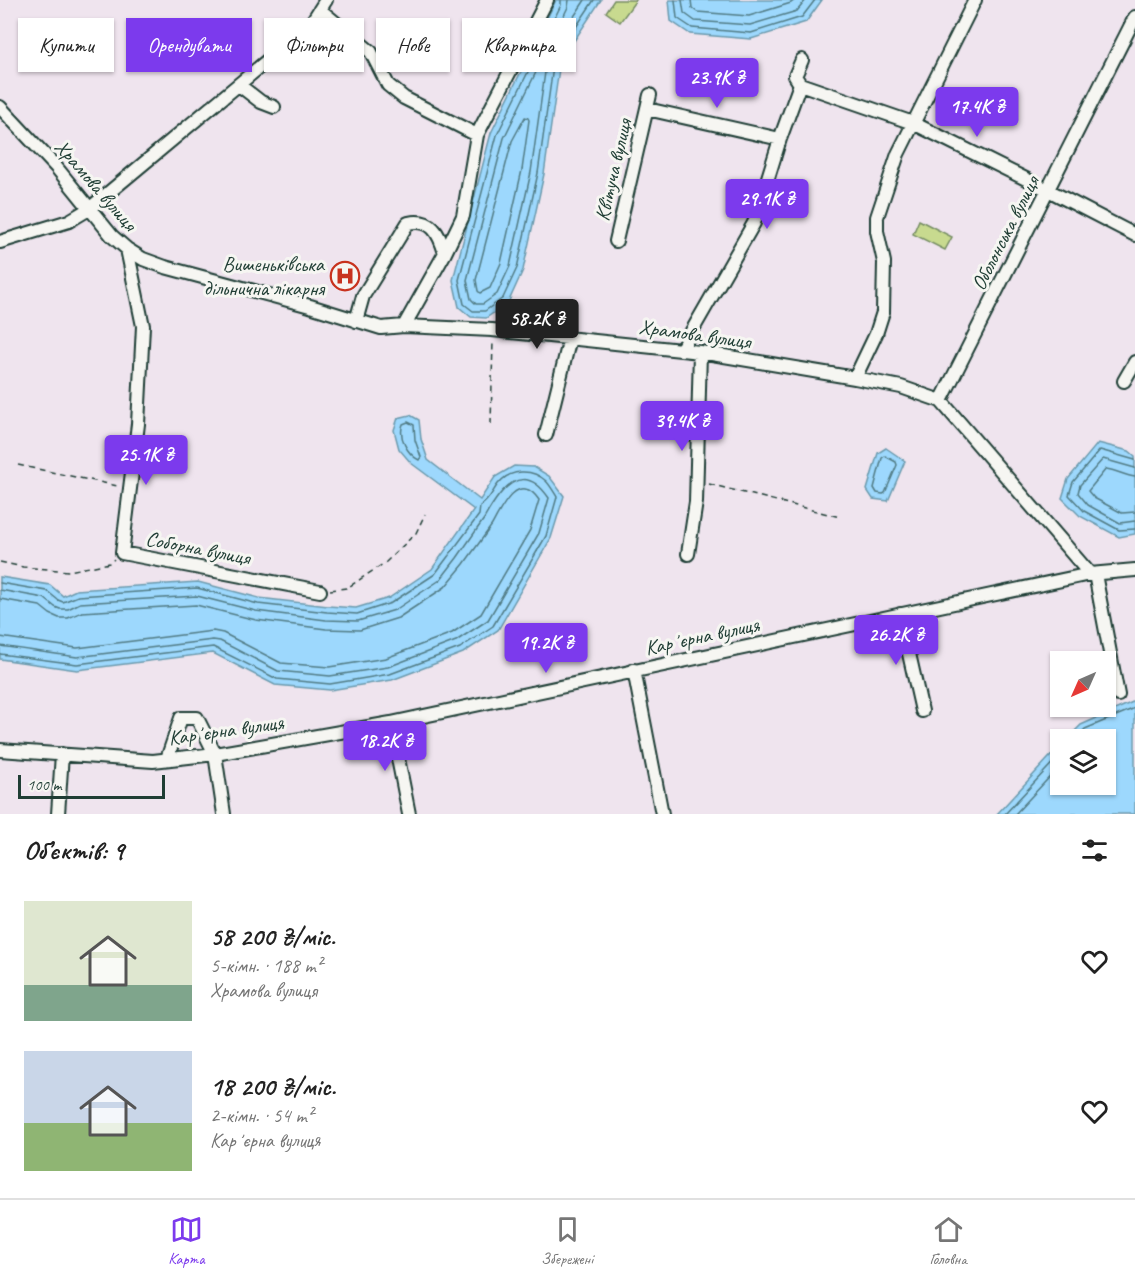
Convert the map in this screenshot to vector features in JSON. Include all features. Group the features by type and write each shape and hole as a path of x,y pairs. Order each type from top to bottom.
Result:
{"street":[{"path":"404,326 445,254 463,216 477,135 547,0"},
{"path":"855,378 876,334 883,312 884,262 877,231 877,217 898,154 975,0"},
{"path":"0,242 69,221 89,209 310,25 323,5 371,52 388,85 404,98 477,135"},
{"name":"Оболонська вулиця","path":"941,401 1135,17"},
{"path":"802,60 795,76 800,84 913,123 1135,235"},
{"path":"681,350 754,223 800,84"},
{"path":"239,85 261,102 274,108"},
{"name":"Квітуча вулиця","path":"616,241 650,95"},
{"name":"Храмова вулиця","path":"0,107 56,168 112,236 127,249 144,259 165,267 310,306 381,328 404,326 492,330 700,352 902,387 941,401 1092,574"},
{"name":"Квітуча вулиця","path":"647,109 780,139"},
{"path":"356,321 363,296 408,224 419,221 432,227 440,237 445,254"},
{"name":"Соборна вулиця","path":"127,249 143,326 138,424 122,553 320,591"},
{"path":"546,435 570,338"},
{"path":"688,554 696,502 700,352"},
{"path":"1124,381 1135,362"},
{"name":"Карʼєрна вулиця","path":"0,750 153,761 215,754 391,723 1092,574 1135,570"},
{"path":"1092,574 1118,695"},
{"path":"900,614 921,711"},
{"path":"634,670 662,814"},
{"path":"168,759 180,718 197,718 215,754 224,814"},
{"path":"391,723 409,814"},
{"path":"58,814 62,754"}],"path":[{"path":"491,424 492,330"},
{"path":"18,465 130,488"},
{"path":"696,481 840,517"},
{"path":"320,591 347,588 386,562 416,533 425,514"},
{"path":"0,562 23,567 69,571 110,563 122,553"}],"green space":[{"path":"614,0 636,0 620,22 606,12"},
{"path":"919,220 952,237 945,250 913,234"}],"water":[{"path":"556,0 601,0 576,38 576,18 547,18"},
{"path":"669,0 822,0 806,22 751,39 690,34 671,21"},
{"path":"521,72 559,72 544,174 523,270 508,303 486,318 471,317 459,307 453,280 491,133"},
{"path":"410,415 419,420 421,439 428,460 480,500 495,477 514,466 534,467 549,476 564,496 551,538 498,630 463,653 392,680 330,690 275,685 213,653 77,670 0,659 0,577 50,585 63,596 76,590 198,582 259,598 328,606 356,608 389,598 432,569 474,510 411,463 399,449 394,430 398,418"},
{"path":"1098,443 1129,451 1135,456 1135,534 1119,537 1080,516 1062,498 1068,479"},
{"path":"886,448 905,461 888,501 873,499 867,490 878,453"},
{"path":"1135,701 1135,814 997,814 1050,757 1050,795 1116,795 1116,729 1077,729 1099,717 1116,717 1116,709"}],"place":[{"name":"Вишеньківська дільнична лікарня","path":"345,276"}]}
